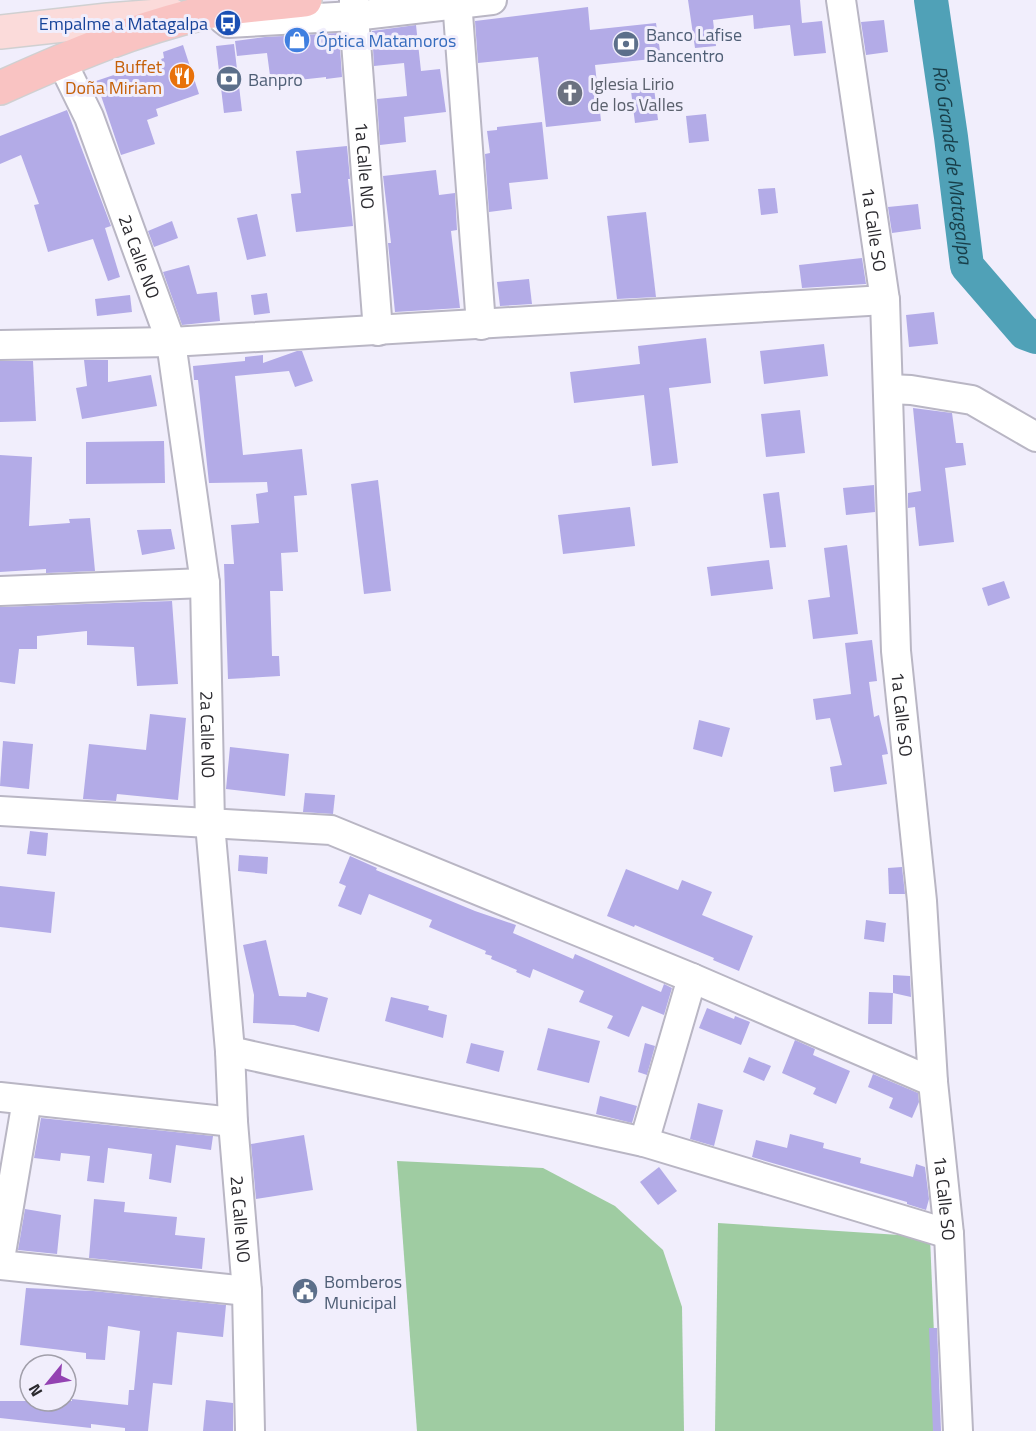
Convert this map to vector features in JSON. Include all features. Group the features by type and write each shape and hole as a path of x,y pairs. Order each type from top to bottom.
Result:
{"highway":[{"path":"0,88 62,60 139,30 210,11 304,0"}],"main road":[{"path":"0,32 102,10 210,11"}],"street":[{"path":"210,11 228,23 354,8 492,0"},
{"name":"1a Calle SO","path":"841,0 885,300 896,651 922,901 933,1082 949,1233 958,1431"},
{"path":"458,2 481,325"},
{"name":"1a Calle NO","path":"354,8 378,331"},
{"name":"2a Calle NO","path":"62,60 89,117 171,342 205,583 210,824 230,1051 233,1122 247,1291 250,1431"},
{"path":"0,345 171,342 885,300"},
{"path":"888,389 911,390 972,400 1036,437"},
{"path":"0,591 205,583"},
{"path":"0,811 331,830 692,978 933,1082"},
{"path":"644,1142 692,978"},
{"path":"230,1051 644,1142 949,1233"},
{"path":"0,1259 14,1098 233,1122"},
{"path":"0,1265 247,1291"}],"green space":[{"path":"397,1161 543,1168 615,1206 663,1250 682,1307 684,1431 417,1431"},
{"path":"718,1223 930,1237 938,1431 715,1431"}],"building":[{"path":"688,0 800,0 802,23 822,21 826,53 794,56 790,25 754,29 753,15 713,20 716,46 695,48"},
{"path":"588,7 590,30 656,23 661,58 595,65 601,121 546,127 538,57 478,63 475,21"},
{"path":"884,20 888,52 866,55 861,22"},
{"path":"416,25 421,71 440,69 446,112 404,117 406,142 380,145 377,99 407,96 404,63 374,66 372,31"},
{"path":"339,33 342,77 271,83 267,53 237,56 235,41"},
{"name":"Banpro","path":"234,44 242,111 224,113 216,46"},
{"path":"183,45 199,94 156,109 158,116 147,120 155,144 121,155 96,81 164,58 163,52"},
{"path":"654,88 658,120 635,123 631,91"},
{"path":"67,110 111,226 105,228 120,277 108,281 93,239 48,252 34,205 39,204 21,155 0,164 0,136"},
{"path":"706,114 709,141 689,143 686,116"},
{"path":"542,122 548,179 509,183 512,209 489,212 485,154 490,153 487,131 497,130 497,127"},
{"path":"347,146 353,226 296,232 291,194 301,193 296,151"},
{"path":"436,170 439,195 455,193 457,230 451,231 460,308 395,312 388,243 391,243 383,176"},
{"path":"775,188 778,213 761,215 758,189"},
{"path":"918,204 921,229 892,233 888,207"},
{"path":"646,212 656,297 617,299 607,216"},
{"path":"257,214 266,256 247,260 237,218"},
{"path":"172,221 178,238 154,247 148,231"},
{"path":"862,258 866,284 802,288 799,265"},
{"path":"189,265 197,294 217,292 220,321 182,325 163,272"},
{"path":"529,279 532,304 500,306 497,282"},
{"path":"267,293 270,313 254,315 251,295"},
{"path":"130,295 132,312 97,316 95,299"},
{"path":"934,312 938,344 909,347 906,315"},
{"path":"706,338 711,383 669,388 678,463 652,466 644,395 574,403 570,372 640,364 638,346"},
{"path":"824,344 828,376 764,384 760,351"},
{"path":"302,351 313,381 295,387 289,371 235,376 243,455 302,449 307,495 294,496 298,552 281,553 283,591 270,591 272,656 279,656 280,676 228,679 224,564 234,564 231,525 259,523 256,494 268,492 267,482 209,483 198,380 194,380 193,366 245,361 245,357 263,355 263,363"},
{"path":"84,360 108,360 108,382 151,375 157,406 82,419 76,388 87,386"},
{"path":"0,361 33,361 36,421 0,422"},
{"path":"913,408 952,413 956,443 963,443 966,465 945,468 954,542 919,546 915,507 908,508 908,493 921,491"},
{"path":"800,410 805,453 766,457 761,414"},
{"path":"164,441 165,483 86,484 86,442"},
{"path":"0,455 32,457 29,526 70,523 69,519 90,518 95,571 46,573 46,569 0,572"},
{"path":"378,480 391,591 364,594 351,484"},
{"path":"874,485 875,512 846,515 843,488"},
{"path":"779,492 786,547 770,548 763,494"},
{"path":"630,507 635,546 563,554 558,515"},
{"path":"171,529 175,549 142,555 137,530"},
{"path":"847,545 858,634 813,639 808,600 830,597 824,548"},
{"path":"769,560 773,589 711,596 707,567"},
{"path":"1004,581 1010,598 988,606 982,588"},
{"path":"172,601 178,684 137,686 134,647 87,645 87,631 37,636 37,649 19,649 15,684 0,682 0,607"},
{"path":"872,640 877,681 869,682 874,717 879,715 888,754 882,755 887,784 834,792 830,767 842,765 830,718 816,720 813,699 851,694 845,643"},
{"path":"150,714 186,718 178,800 117,794 116,801 83,799 89,744 146,750"},
{"path":"699,720 730,728 722,757 693,749"},
{"path":"3,741 33,744 29,789 0,786"},
{"path":"230,747 289,754 285,796 226,789"},
{"path":"305,793 335,795 333,814 303,812"},
{"path":"30,831 48,833 46,856 27,854"},
{"path":"239,855 268,857 267,874 238,871"},
{"path":"350,856 377,868 376,870 475,911 516,925 513,933 573,959 575,954 661,992 664,984 672,988 664,1015 642,1006 629,1037 607,1028 613,1016 579,1002 584,991 533,969 530,978 516,972 517,970 491,959 492,956 485,954 486,951 429,927 432,920 369,894 361,915 338,906 346,886 339,883"},
{"path":"902,867 905,894 889,894 888,868"},
{"path":"626,869 678,890 682,880 712,892 702,915 753,936 739,971 635,925 634,927 607,916"},
{"path":"0,886 55,892 51,933 0,927"},
{"path":"866,920 886,923 884,942 864,939"},
{"path":"266,940 279,996 306,997 307,992 328,998 319,1032 294,1025 253,1023 254,995 243,945"},
{"path":"893,975 910,976 911,997 893,993"},
{"path":"869,992 893,993 892,1024 868,1024"},
{"path":"391,997 429,1006 428,1010 447,1015 443,1038 385,1021"},
{"path":"707,1008 734,1019 735,1016 750,1022 741,1045 699,1028"},
{"path":"548,1028 600,1041 589,1083 537,1070"},
{"path":"795,1040 815,1049 813,1055 850,1071 836,1104 813,1094 816,1088 782,1073"},
{"path":"471,1043 504,1051 499,1072 466,1063"},
{"path":"645,1043 655,1046 647,1075 638,1072"},
{"path":"749,1057 771,1066 764,1081 743,1072"},
{"path":"873,1074 918,1093 919,1102 912,1118 889,1108 893,1098 868,1087"},
{"path":"600,1096 637,1106 632,1123 596,1114"},
{"path":"698,1103 723,1110 714,1146 690,1139"},
{"path":"41,1118 213,1136 211,1150 176,1145 171,1183 149,1179 152,1154 108,1148 104,1183 87,1181 90,1156 61,1153 60,1161 34,1158"},
{"path":"790,1134 824,1143 823,1148 861,1158 860,1163 913,1177 916,1164 925,1167 929,1199 926,1210 907,1204 907,1202 752,1157 756,1140 787,1148"},
{"path":"304,1135 313,1190 256,1199 251,1144"},
{"path":"659,1167 677,1191 658,1205 640,1182"},
{"path":"94,1199 125,1202 124,1212 177,1217 175,1235 205,1238 202,1269 89,1258"},
{"path":"25,1209 61,1215 57,1254 18,1250"},
{"path":"26,1288 93,1291 226,1305 223,1337 177,1332 172,1385 153,1383 148,1431 125,1431 125,1428 91,1424 91,1428 0,1418 0,1401 18,1401 18,1413 78,1413 78,1400 128,1405 129,1390 134,1390 140,1331 108,1326 105,1360 86,1359 86,1353 20,1345"},
{"path":"929,1328 937,1328 941,1431 933,1431"},
{"path":"206,1400 233,1403 233,1431 203,1431"}],"waterway":[{"name":"Río Grande de Matagalpa","path":"931,0 967,266 1025,333 1036,337"}],"place":[{"name":"Empalme a Matagalpa","path":"228,23"},
{"name":"Óptica Matamoros","path":"297,40"},
{"name":"Banco Lafise Bancentro","path":"626,44"},
{"name":"Buffet Doña Miriam","path":"182,76"},
{"name":"Banpro","path":"229,79"},
{"name":"Iglesia Lirio de los Valles","path":"570,93"},
{"name":"Bomberos Municipal","path":"305,1291"}]}
